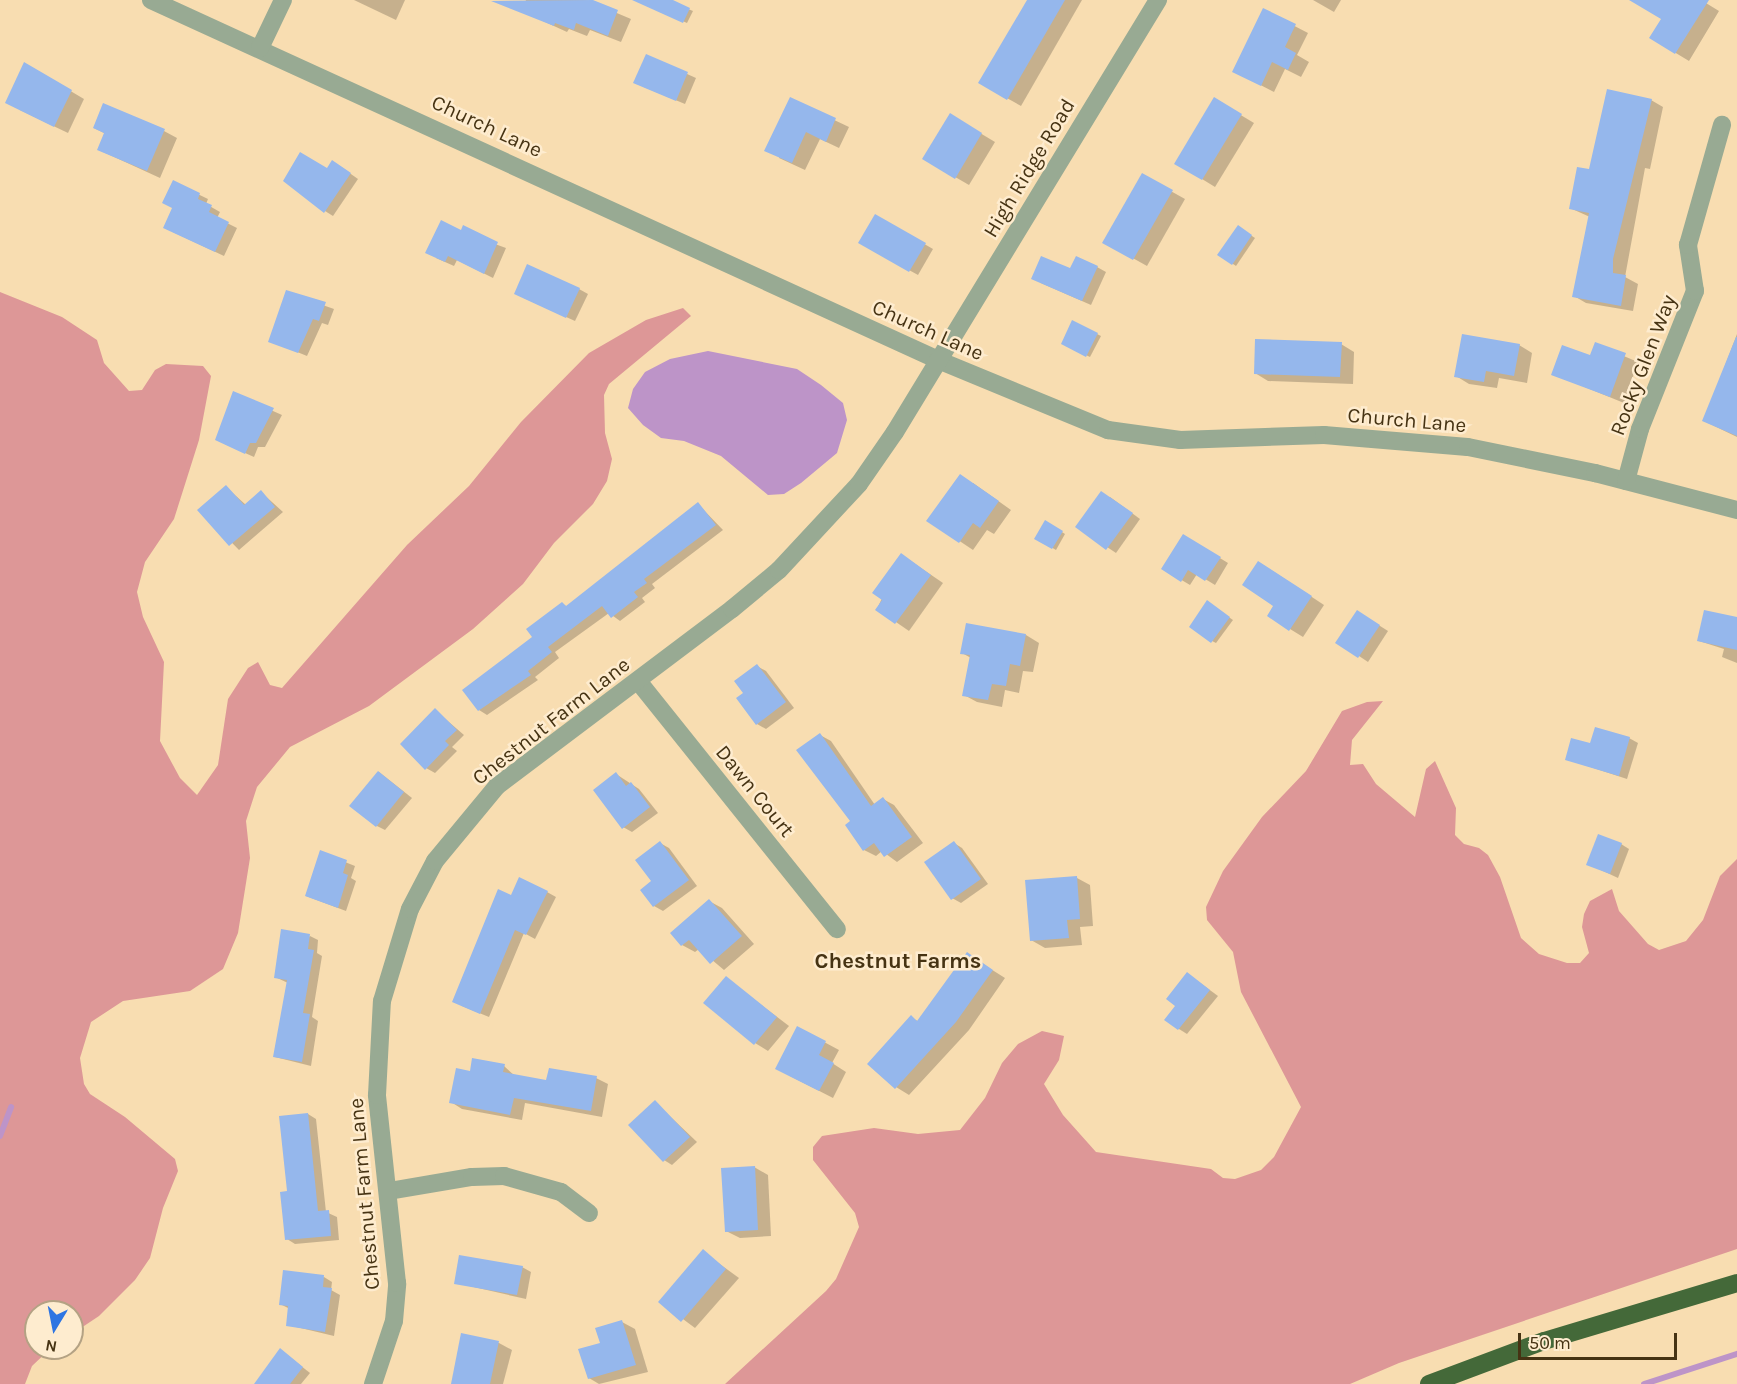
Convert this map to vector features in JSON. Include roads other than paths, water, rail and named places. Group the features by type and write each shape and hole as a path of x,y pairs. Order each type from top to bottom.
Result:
{"highway":[{"path":"1429,1384 1544,1341 1737,1283"}],"street":[{"name":"Church Lane","path":"151,0 938,360 1060,413 1108,430 1149,438 1263,435 1383,438 1467,447 1626,481 1737,510"},
{"path":"260,48 283,0"},
{"name":"High Ridge Road","path":"938,360 1158,0"},
{"name":"Rocky Glen Way","path":"1626,481 1644,418 1695,291 1688,244 1722,125"},
{"name":"Chestnut Farm Lane","path":"373,1384 394,1321 398,1282 377,1095 382,1001 410,909 435,861 497,786 732,609 820,529 865,476 938,360"},
{"name":"Dawn Court","path":"638,681 837,929"},
{"path":"389,1191 472,1177 504,1176 561,1192 589,1213"}],"waterway":[{"path":"0,1136 11,1107"},
{"path":"1644,1384 1737,1354"}],"district":[{"name":"Chestnut Farms","path":"898,962"}]}
